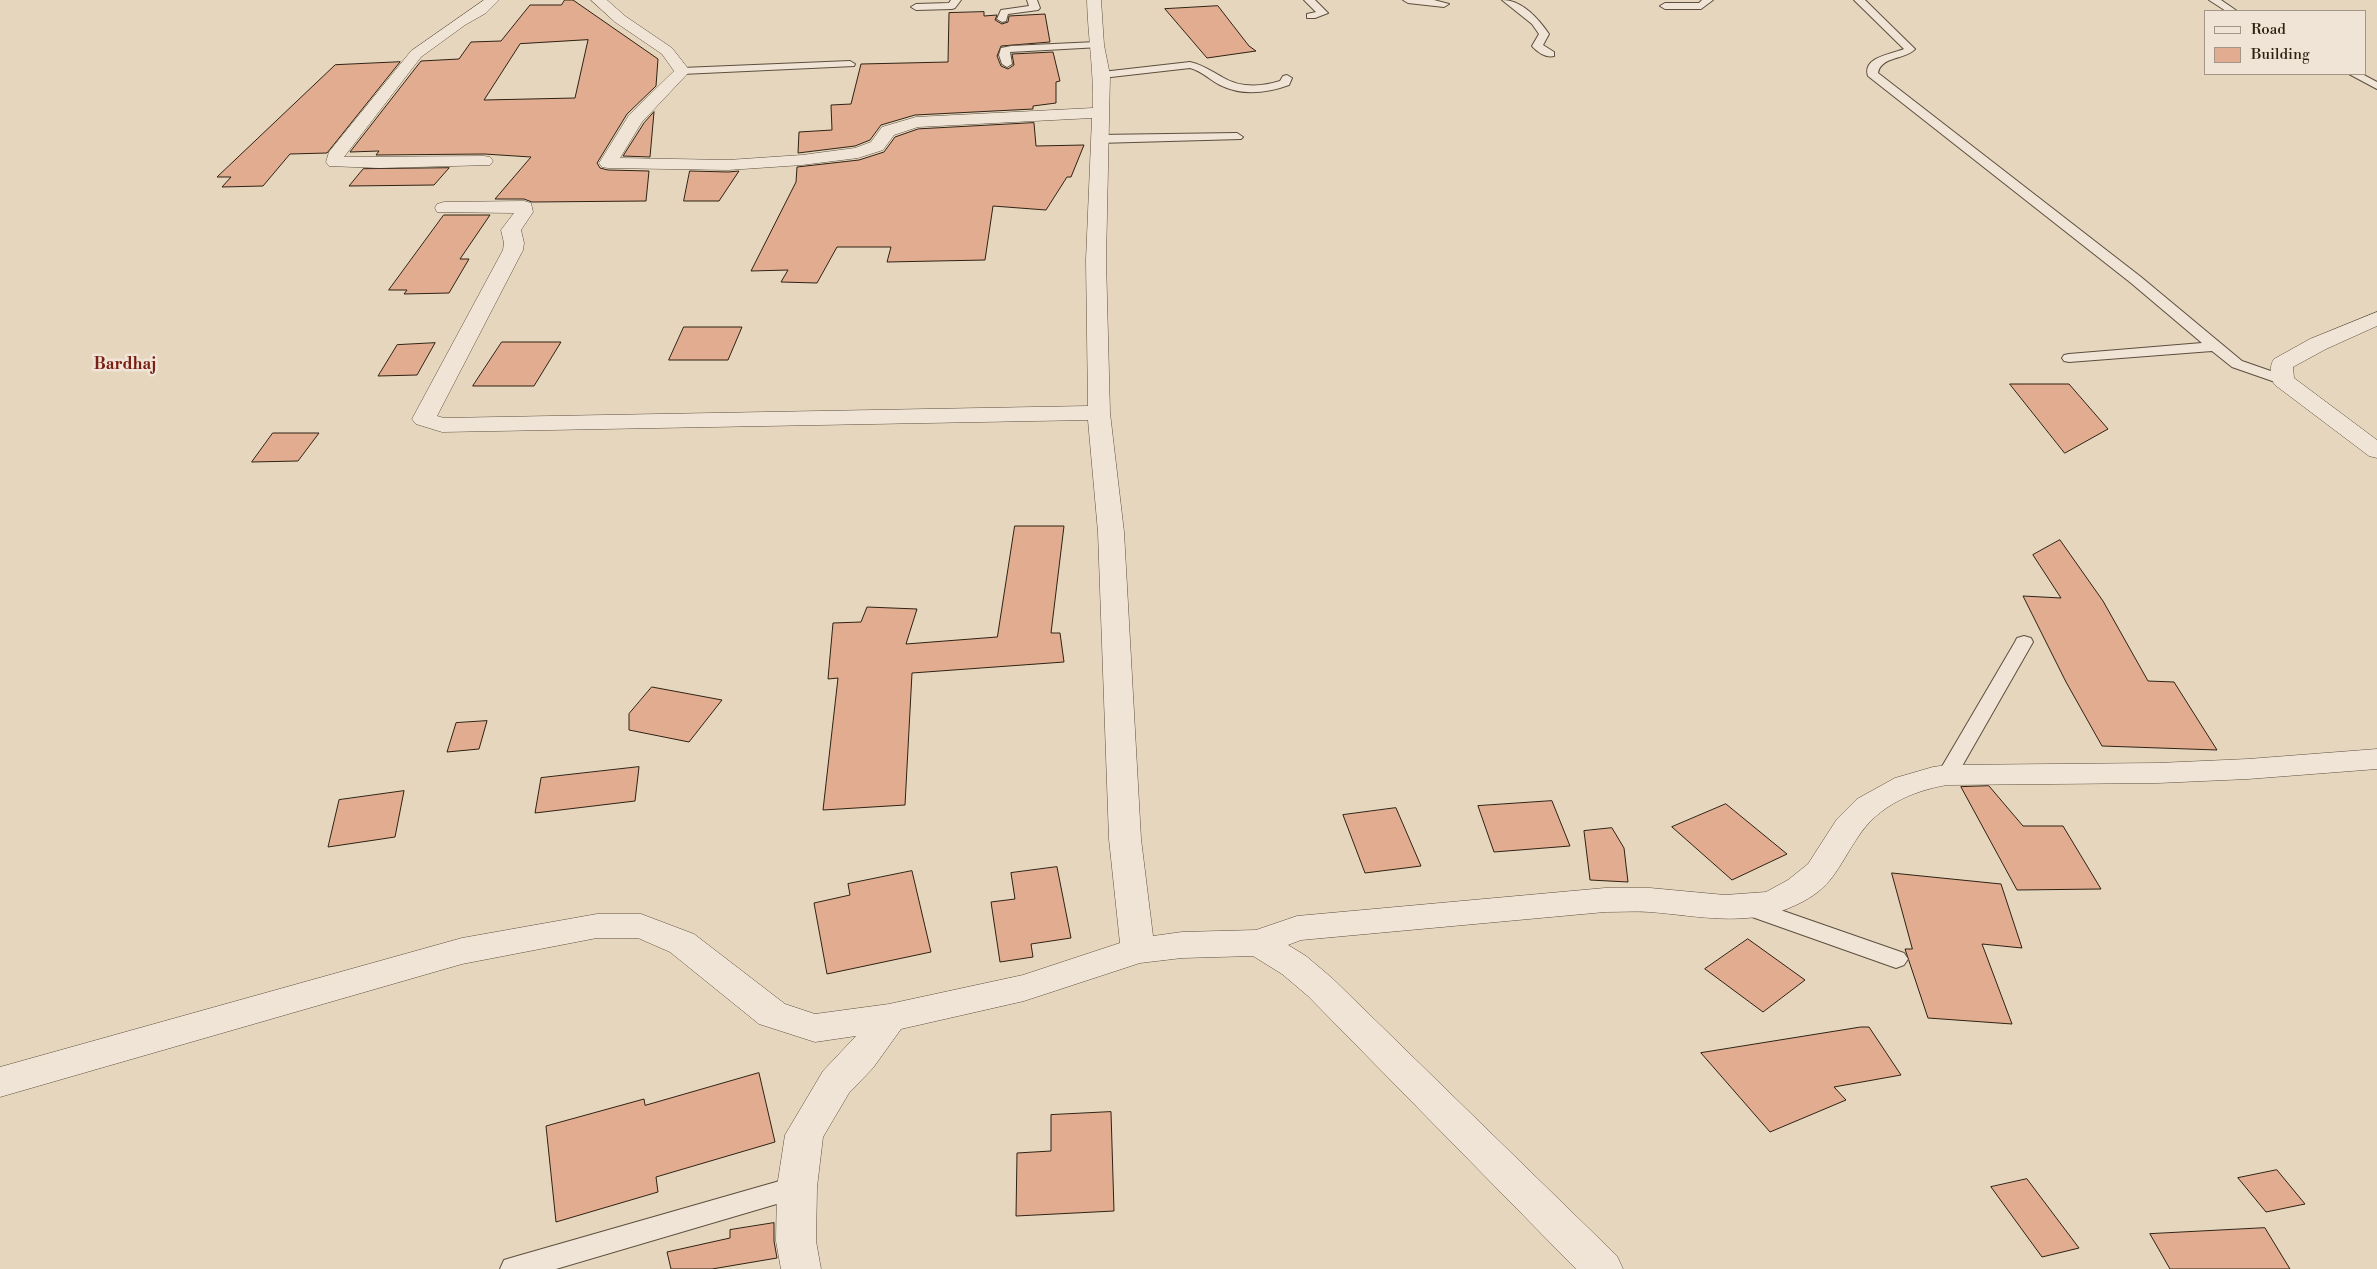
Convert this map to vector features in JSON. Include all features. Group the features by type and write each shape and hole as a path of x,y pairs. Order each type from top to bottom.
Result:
{"street":[{"path":"484,161 346,163 335,162 335,156 416,54 460,22 481,10 492,0"},
{"path":"598,0 620,19 667,51 682,71 635,119 608,162 642,165 728,164 802,160 858,153 877,146 888,131 916,122 1100,126"},
{"path":"1094,0 1096,45 1102,75 1096,260 1099,413 1112,532 1126,839 1138,950"},
{"path":"444,208 524,207 524,212 510,230 514,243 513,250 424,419 430,422 442,425 1099,413"},
{"path":"2377,318 2318,344 2282,364 2283,380 2377,451"},
{"path":"0,1082 462,951 597,926 641,926 682,943 739,990 772,1014 815,1028 889,1018 1024,988 1138,950 1182,945 1259,943 1297,928 1605,900 1648,900 1746,906 1768,904 1786,896 1812,879 1825,866 1849,826 1862,812 1893,790 1922,779 1947,775 2158,774 2377,759"},
{"path":"1259,943 1294,966 1320,987 1603,1269"},
{"path":"801,1269 796,1240 797,1187 804,1135 836,1082 860,1058 889,1018"}],"lane":[{"path":"916,7 952,6 956,0"},
{"path":"1002,19 1004,12 1034,8 1032,0"},
{"path":"1310,0 1323,13 1311,16"},
{"path":"1323,0 1333,9"},
{"path":"1408,0 1444,4"},
{"path":"1507,0 1536,22 1544,34 1537,46 1550,54"},
{"path":"1665,6 1701,6 1708,0"},
{"path":"1859,0 1910,49 1905,54 1878,61 1873,68 1872,74 2136,280 2237,364 2283,380"},
{"path":"2214,0 2230,10"},
{"path":"1007,64 1004,55 1005,50 1096,45"},
{"path":"682,71 850,64"},
{"path":"1102,75 1190,65 1202,67 1227,84 1251,89 1277,86 1285,82 1287,78"},
{"path":"2356,75 2377,86"},
{"path":"1100,126 1237,136"},
{"path":"2069,358 2215,346"},
{"path":"1947,775 2024,642"},
{"path":"1746,906 1896,959"},
{"path":"514,1269 797,1187"}],"building":[{"path":"565,0 573,0 658,59 656,86 627,114 597,163 600,168 608,170 649,171 646,201 532,202 524,199 495,199 531,157 484,154 376,155 379,151 350,152 421,61 459,59 471,42 501,41 530,5 561,5","holes":["588,40 575,98 484,100 520,44"]},
{"path":"1218,6 1249,46 1256,51 1207,58 1165,9"},
{"path":"984,12 984,16 997,15 995,20 1002,24 1008,22 1009,16 1045,14 1050,42 1001,46 997,56 1001,66 1008,69 1014,65 1012,54 1053,52 1060,81 1056,82 1056,103 1033,106 1033,109 915,115 881,125 870,140 855,146 798,153 799,132 832,130 831,105 851,104 861,64 948,62 949,13"},
{"path":"400,62 327,153 290,154 263,186 222,187 231,177 217,177 335,65"},
{"path":"654,112 650,157 623,156 644,123"},
{"path":"1034,123 1036,146 1084,145 1071,177 1067,177 1046,210 993,206 985,260 887,262 891,247 837,247 817,283 781,282 788,270 751,271 796,182 797,167 859,160 884,152 895,137 918,129"},
{"path":"449,168 434,185 349,186 363,169"},
{"path":"690,171 739,171 719,201 684,201"},
{"path":"444,215 490,215 460,259 469,259 449,293 404,294 407,290 389,290"},
{"path":"684,327 742,327 728,360 669,360"},
{"path":"502,342 561,342 534,386 473,386"},
{"path":"435,343 417,375 378,376 397,345"},
{"path":"2010,384 2069,384 2108,429 2065,453"},
{"path":"273,433 319,433 298,461 252,462"},
{"path":"1015,526 1064,526 1051,633 1060,633 1064,662 912,673 905,805 823,810 838,678 828,679 833,623 861,622 867,607 917,609 906,644 997,637"},
{"path":"2060,540 2103,601 2148,681 2174,682 2217,750 2102,746 2066,682 2023,596 2061,598 2033,555"},
{"path":"652,687 722,700 689,742 629,730 629,714"},
{"path":"487,721 479,749 447,752 456,723"},
{"path":"639,767 635,801 535,813 541,778"},
{"path":"1989,786 2023,826 2063,826 2101,889 2017,890 1961,787"},
{"path":"404,791 395,837 328,847 339,800"},
{"path":"1552,801 1570,846 1494,852 1478,806"},
{"path":"1726,804 1787,854 1732,880 1672,827"},
{"path":"1396,808 1421,866 1365,873 1343,815"},
{"path":"1612,828 1624,848 1628,882 1590,880 1584,831"},
{"path":"1057,867 1071,938 1031,944 1033,957 1000,962 991,902 1015,899 1011,873"},
{"path":"912,871 931,952 827,974 814,903 850,895 848,884"},
{"path":"1892,873 2001,884 2022,948 1982,944 2012,1024 1928,1018 1905,949 1912,949"},
{"path":"1748,939 1805,980 1763,1012 1705,969"},
{"path":"1869,1027 1901,1075 1834,1087 1846,1100 1770,1132 1701,1053"},
{"path":"759,1073 775,1142 656,1177 658,1192 556,1222 546,1126 644,1099 645,1105"},
{"path":"1111,1112 1114,1211 1016,1216 1017,1153 1051,1151 1051,1115"},
{"path":"2277,1170 2305,1204 2266,1212 2238,1178"},
{"path":"2027,1179 2079,1248 2042,1257 1991,1187"},
{"path":"774,1223 774,1241 777,1258 712,1269 671,1269 667,1252 730,1238 730,1230"},
{"path":"2265,1228 2290,1269 2170,1269 2150,1234"}],"district":[{"name":"Bardhaj","path":"125,365"}]}
